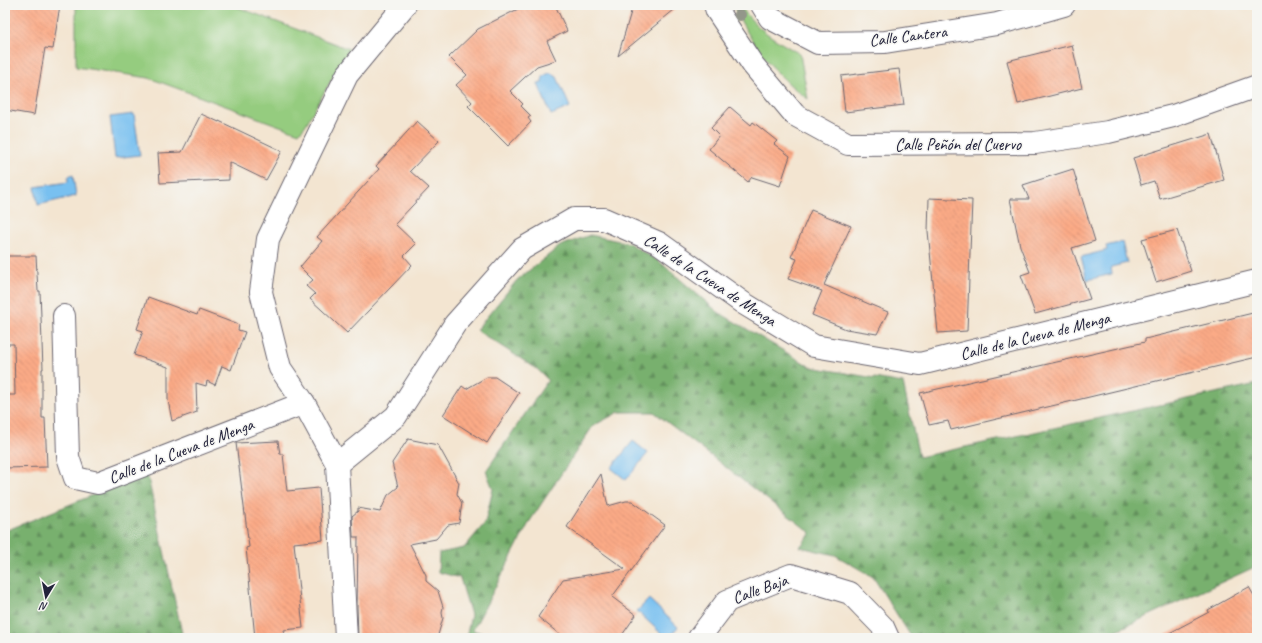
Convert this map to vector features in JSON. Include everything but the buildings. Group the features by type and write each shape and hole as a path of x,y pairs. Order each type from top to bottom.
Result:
{"street":[{"path":"346,638 337,464 304,403 280,368 261,292 268,239 347,75 406,5"},
{"name":"Calle Peñón del Cuervo","path":"715,5 717,11 753,65 795,115 848,144 1035,143 1115,131 1173,116 1257,86"},
{"name":"Calle Cantera","path":"762,5 770,18 818,43 885,42 997,24 1064,5"},
{"name":"Calle de la Cueva de Menga","path":"337,464 396,416 455,324 522,249 574,219 604,219 659,243 743,303 814,346 920,364 1257,282"},
{"name":"Calle de la Cueva de Menga","path":"64,316 68,457 75,478 98,483 304,403"},
{"name":"Calle Baja","path":"699,638 727,601 791,575 850,593 883,627 888,638"}],"green space":[{"path":"76,5 232,5 349,49 305,126 299,133 149,78 76,67"},
{"path":"733,5 740,5 752,21 759,27 774,39 800,54 808,99 785,80 764,57 747,32"},
{"path":"590,235 629,243 660,262 718,312 811,367 903,383 919,457 1257,384 1257,566 1100,638 912,638 873,577 835,555 800,547 811,533 654,412 619,412 593,426 530,521 473,630 495,638 466,638 471,615 460,578 438,572 439,553 464,548 485,523 493,489 486,471 548,380 537,369 476,330 517,280 560,246"},
{"path":"147,473 183,638 5,638 5,531"}],"water":[{"path":"551,73 557,77 570,107 551,115 538,84 542,83 544,76"},
{"path":"134,114 140,155 115,158 110,117"},
{"path":"73,175 76,196 38,205 35,187 68,182 68,177"},
{"path":"1122,242 1127,263 1111,267 1112,274 1087,280 1081,257 1107,250 1106,246"},
{"path":"633,441 648,453 626,480 611,468"},
{"path":"649,599 678,627 668,638 666,638 637,611"}]}
